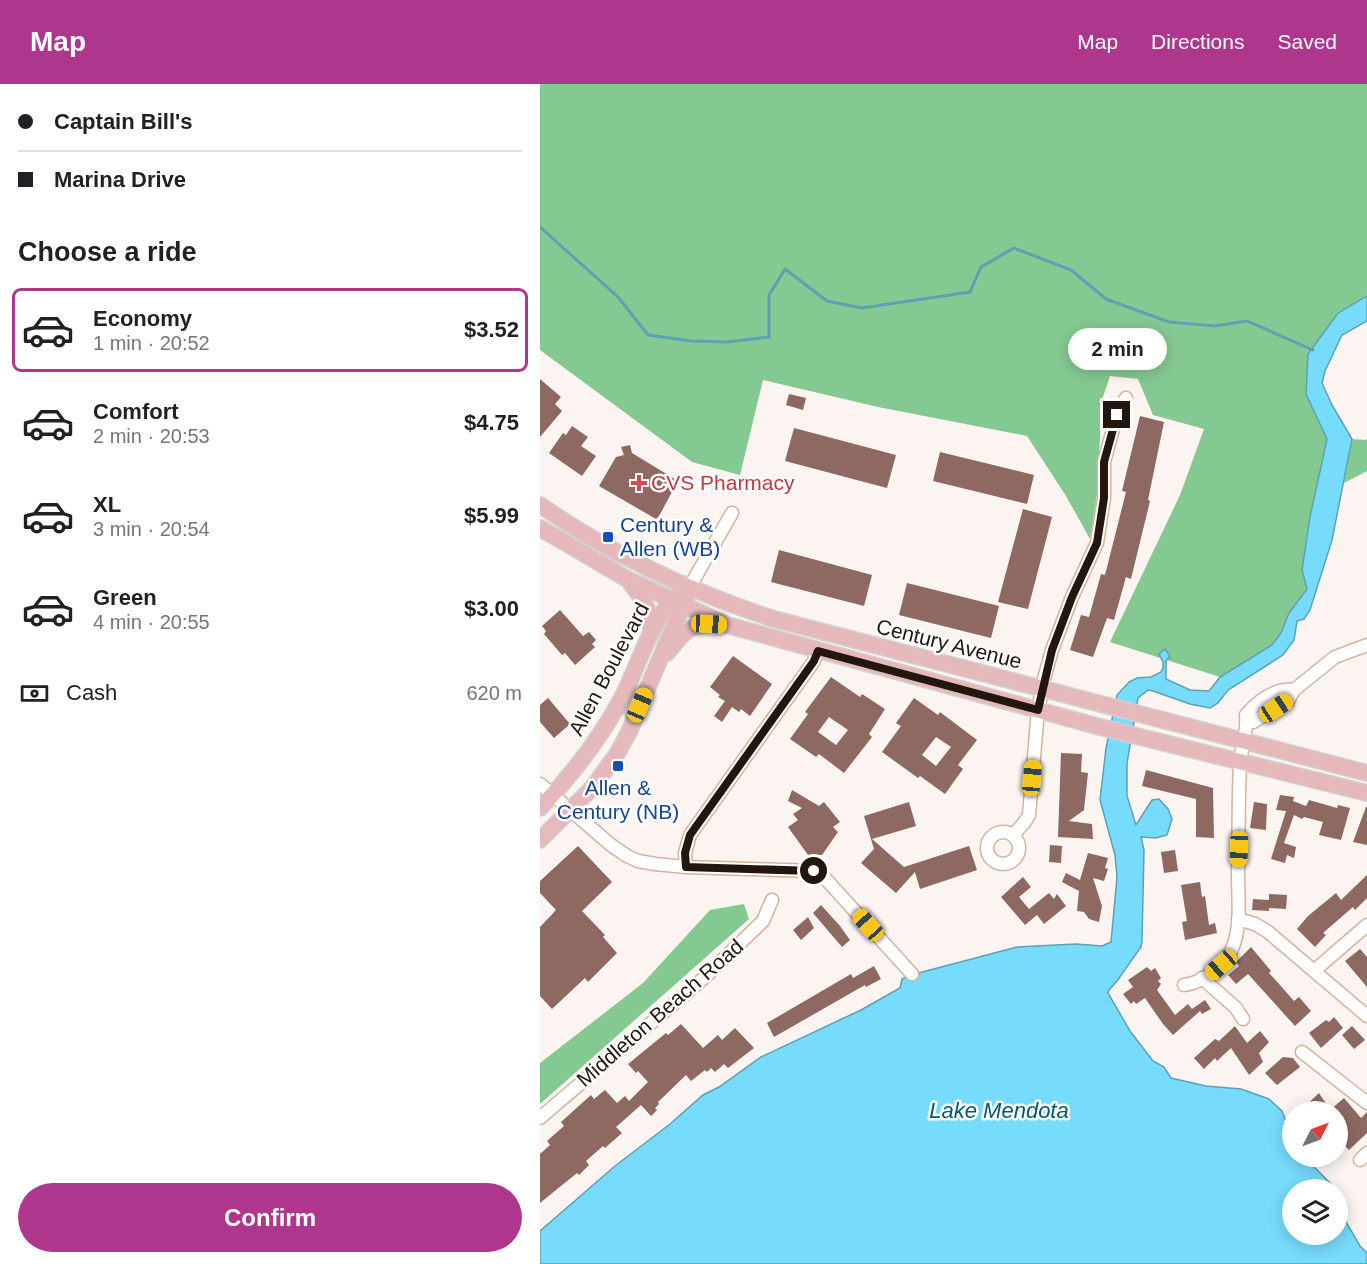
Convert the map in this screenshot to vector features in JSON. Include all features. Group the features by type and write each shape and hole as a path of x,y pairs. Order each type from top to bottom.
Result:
{"main road":[{"name":"Century Avenue","path":"540,505 594,539 689,588 737,607 784,622 1367,773"},
{"name":"Century Avenue","path":"540,528 627,579 727,625 1146,739 1240,760 1367,793"},
{"path":"627,579 646,604 650,616 651,636"},
{"name":"Allen Boulevard","path":"540,808 574,770 604,727 624,693 662,612 677,603 689,588"},
{"name":"Allen Boulevard","path":"540,840 600,779 629,732 658,664 677,603"},
{"path":"658,664 688,628 699,624 727,625"}],"street":[{"path":"1013,835 1029,814 1038,710 1042,689 1052,650 1068,607 1097,543 1104,498 1104,462 1117,415 1126,398"},
{"path":"689,588 732,513"},
{"path":"1184,985 1212,973 1221,965 1231,951 1236,938 1240,760 1247,722 1246,715 1260,702 1281,690 1294,690 1335,657 1367,645"},
{"path":"686,867 685,853 690,835 778,713 814,661 818,651"},
{"path":"540,784 627,856 655,864 686,867 814,871 823,876 912,974"},
{"name":"Middleton Beach Road","path":"540,1118 705,977 763,921 772,900"},
{"path":"1238,919 1263,929 1367,1016"},
{"path":"1314,971 1367,925"},
{"path":"1202,978 1236,1008 1243,1019"},
{"path":"1302,1052 1367,1103"}],"green space":[{"path":"540,84 1367,84 1367,296 1338,313 1306,394 1327,438 1310,517 1302,570 1307,589 1289,613 1281,633 1272,645 1220,677 1110,642 1180,495 1204,429 1153,415 1138,379 1110,376 1102,400 1097,494 1090,539 1066,496 1027,436 878,407 763,380 740,475 692,462 540,350"},
{"path":"1367,438 1367,471 1344,483 1352,439 1366,440"},
{"path":"744,904 749,919 540,1104 540,1063 643,983 710,910"}],"water":[{"name":"Lake Mendota","path":"1367,296 1367,321 1342,335 1325,371 1322,383 1352,439 1332,540 1310,610 1304,619 1297,621 1294,640 1283,655 1228,690 1218,703 1210,708 1148,690 1138,698 1127,763 1127,796 1136,825 1152,800 1159,799 1168,809 1172,819 1167,835 1156,838 1141,837 1144,850 1141,947 1108,993 1130,1031 1153,1061 1164,1067 1171,1078 1206,1086 1241,1089 1269,1099 1282,1111 1282,1167 1314,1167 1326,1179 1282,1179 1282,1245 1348,1245 1348,1225 1360,1246 1367,1253 1367,1264 540,1264 540,1231 615,1166 670,1124 703,1095 719,1087 761,1057 861,1010 900,988 902,979 911,975 1017,947 1076,944 1102,946 1111,942 1117,877 1115,855 1100,800 1106,748 1117,695 1129,682 1161,672 1163,662 1159,654 1165,649 1170,656 1166,661 1166,679 1190,690 1209,691 1220,677 1272,645 1281,633 1289,613 1307,589 1302,570 1310,517 1327,439 1306,394 1308,354 1338,313"}],"building":[{"path":"540,379 561,397 555,404 562,411 540,437"},
{"path":"789,394 806,398 803,410 786,405"},
{"path":"1140,416 1164,422 1148,500 1150,501 1131,579 1126,577 1114,620 1107,618 1093,657 1070,650 1081,615 1089,617 1101,574 1105,575 1126,492 1122,491"},
{"path":"572,426 588,437 581,446 596,456 582,476 549,453 563,433 566,435"},
{"path":"794,428 896,455 887,488 785,461"},
{"name":"CVS Pharmacy","path":"630,445 632,453 678,481 656,519 599,486 616,457 624,455 621,447"},
{"path":"940,452 1034,475 1027,504 933,481"},
{"path":"1023,509 1052,517 1028,609 998,602"},
{"path":"779,550 872,575 864,606 771,582"},
{"path":"907,583 999,606 991,638 899,615"},
{"path":"560,610 583,636 589,632 596,640 592,644 595,647 575,665 565,653 562,655 544,634 546,631 542,626"},
{"path":"733,656 772,684 750,716 741,709 739,712 732,707 722,722 714,716 725,701 718,697 720,695 710,687"},
{"path":"831,677 860,697 862,694 885,709 869,734 872,737 844,773 819,754 816,757 790,739 808,714 805,712","holes":["829,717 848,730 836,745 818,732"]},
{"path":"548,698 570,724 554,738 540,722 540,705"},
{"path":"914,698 938,715 940,712 977,740 958,765 963,769 945,794 882,752 901,726 896,723","holes":["936,737 951,747 936,766 922,755"]},
{"path":"1061,753 1082,754 1081,772 1088,773 1084,810 1069,821 1092,824 1093,839 1058,837"},
{"path":"1146,770 1213,788 1214,838 1196,837 1196,799 1142,786"},
{"path":"792,790 819,806 824,802 840,822 833,827 838,832 822,855 808,855 788,827 798,820 793,814 802,808 788,801"},
{"path":"1280,795 1294,797 1293,801 1306,806 1309,800 1337,808 1338,805 1350,808 1341,840 1319,835 1323,822 1304,817 1302,819 1294,815 1284,843 1296,847 1294,858 1287,855 1285,863 1271,859 1286,811 1276,810"},
{"path":"909,802 916,826 872,839 904,867 969,846 977,870 920,889 915,872 896,893 861,863 874,849 864,816"},
{"path":"1254,802 1267,804 1266,830 1250,828"},
{"path":"1367,807 1367,845 1353,842"},
{"path":"1050,845 1062,846 1061,863 1049,862"},
{"path":"578,846 612,882 582,911 605,935 603,937 617,953 588,982 585,978 552,1009 540,996 540,927 556,910 540,893 540,881"},
{"path":"1175,850 1178,871 1164,873 1161,852"},
{"path":"1088,853 1108,858 1105,868 1108,869 1104,881 1093,878 1102,906 1099,922 1089,919 1084,912 1077,911 1079,891 1062,882 1066,873 1080,880"},
{"path":"1367,875 1367,898 1355,910 1353,907 1323,933 1326,935 1315,947 1297,929 1308,916 1336,893 1341,900"},
{"path":"1023,877 1031,887 1019,897 1029,909 1049,893 1054,899 1057,894 1066,906 1044,924 1037,915 1025,925 1001,897"},
{"path":"1200,882 1202,897 1205,896 1209,925 1215,923 1217,933 1185,940 1182,922 1187,921 1181,885"},
{"path":"1269,894 1287,895 1286,909 1252,910 1253,899 1269,900"},
{"path":"821,905 850,940 842,947 813,913"},
{"path":"808,917 814,928 801,940 793,930"},
{"path":"1251,947 1271,971 1269,973 1294,1001 1299,997 1311,1011 1295,1026 1248,974 1236,984 1228,975 1239,966 1236,962"},
{"path":"1360,949 1367,957 1367,987 1345,961"},
{"path":"874,966 881,979 866,987 865,985 774,1037 767,1023 851,974 853,978"},
{"path":"1147,967 1151,971 1155,968 1161,978 1158,981 1161,984 1157,990 1175,1015 1188,1004 1192,1009 1205,1000 1211,1009 1202,1014 1200,1011 1173,1035 1145,998 1136,1004 1134,1001 1131,1004 1123,994 1133,987 1128,980"},
{"path":"1334,1017 1343,1028 1321,1048 1309,1033"},
{"path":"681,1024 703,1048 718,1035 722,1040 735,1028 754,1048 728,1068 724,1064 715,1072 711,1068 707,1072 705,1070 691,1081 686,1075 658,1102 655,1108 657,1110 651,1116 641,1105 616,1127 622,1133 586,1161 589,1165 579,1175 577,1173 540,1203 540,1154 550,1145 547,1141 564,1126 561,1122 591,1095 594,1099 605,1090 617,1103 625,1096 629,1101 648,1082 628,1064 666,1033 668,1035"},
{"path":"1235,1026 1247,1043 1260,1031 1269,1042 1259,1053 1263,1062 1249,1075 1231,1048 1217,1061 1215,1058 1204,1069 1194,1058 1215,1039 1219,1041"},
{"path":"1352,1026 1365,1040 1354,1049 1342,1035"},
{"path":"1283,1057 1293,1058 1300,1067 1277,1085 1265,1073"},
{"path":"1319,1093 1324,1101 1311,1101"},
{"path":"1348,1103 1361,1118 1367,1112 1367,1133 1349,1150"}],"waterway":[{"path":"540,227 618,297 648,335 692,341 728,342 769,337 769,295 785,269 827,301 862,308 970,292 981,267 1014,248 1071,270 1106,299 1169,322 1215,326 1247,321 1313,350"}],"place":[{"name":"CVS Pharmacy","path":"639,483"},
{"name":"Century & Allen (WB)","path":"608,537"},
{"name":"Allen & Century (NB)","path":"618,766"}],"route":[{"path":"814,871 686,867 687,841 814,661 818,651 1038,710 1052,650 1072,597 1097,543 1104,498 1104,462 1117,415"}]}
